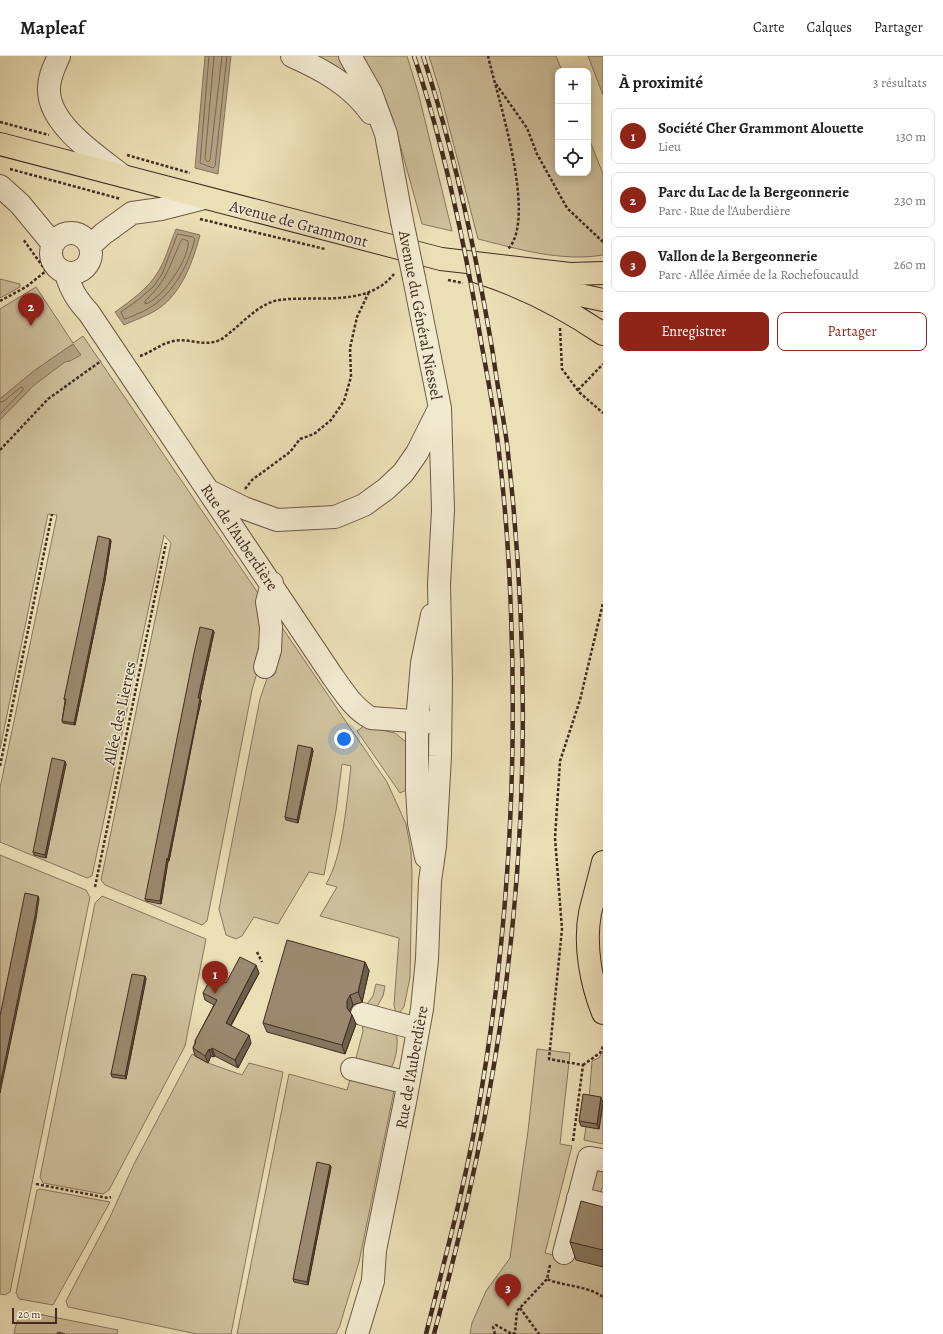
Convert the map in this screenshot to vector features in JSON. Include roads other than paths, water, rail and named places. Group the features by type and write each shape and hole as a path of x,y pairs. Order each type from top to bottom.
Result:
{"main road":[{"name":"Avenue de Grammont","path":"0,144 441,259 570,274 603,273"},
{"path":"441,259 494,277 577,316 603,334"},
{"path":"494,277 603,300"},
{"path":"603,862 590,914 588,940 592,976 603,1013"}],"street":[{"path":"60,56 50,80 49,93 58,116 80,142 123,176"},
{"path":"292,56 324,70 344,84 366,105 386,134"},
{"name":"Avenue du Général Niessel","path":"350,56 370,93 386,134 402,221 405,275 440,408 443,510 439,584 441,650 440,723"},
{"path":"0,186 20,204 53,244"},
{"path":"89,313 90,255 82,236 75,233 62,235 53,244 51,249 52,260 56,272 79,272 90,255 103,234 132,213 161,209 204,198"},
{"name":"Rue de l'Auberdière","path":"56,272 76,299 89,313 113,360 209,491 272,583 333,677 362,713 371,718 440,723 435,846 430,881 426,959 418,1029 375,1250 373,1281 358,1334"},
{"path":"209,491 235,504 278,520 335,517 364,504 386,489 403,472 417,453 440,408"},
{"path":"265,667 270,650 271,627 267,602 272,583"},
{"name":"Avenue du Général Niessel","path":"417,722 422,663 439,584"},
{"name":"Rue de l'Auberdière","path":"417,722 417,796 419,823 430,881"},
{"path":"362,1014 418,1029"},
{"path":"352,1069 408,1084"},
{"path":"564,1253 589,1158 603,1160"},
{"path":"578,1198 603,1204"},
{"name":"Rue de l'Auberdière","path":"345,1334 375,1250"}],"water":[{"path":"205,56 231,56 218,174 195,168"},
{"path":"176,229 200,235 190,266 185,276 174,294 158,309 124,325 115,312 138,294 154,278 163,262"},
{"path":"73,344 81,355 65,362 33,386 0,420 0,399 35,370"}],"railway":[{"path":"414,56 445,161 468,269 492,405 506,528 513,673 511,793 504,913 498,973 481,1093 470,1154 426,1334"},
{"path":"423,56 445,129 464,204 493,354 504,422 515,526 523,690 522,772 518,854 511,936 501,1018 477,1158 457,1246 434,1334"}],"place":[{"name":"Parc du Lac de la Bergeonnerie","path":"31,326"},
{"name":"Société Cher Grammont Alouette","path":"215,994"},
{"name":"Vallon de la Bergeonnerie","path":"508,1307"}]}
